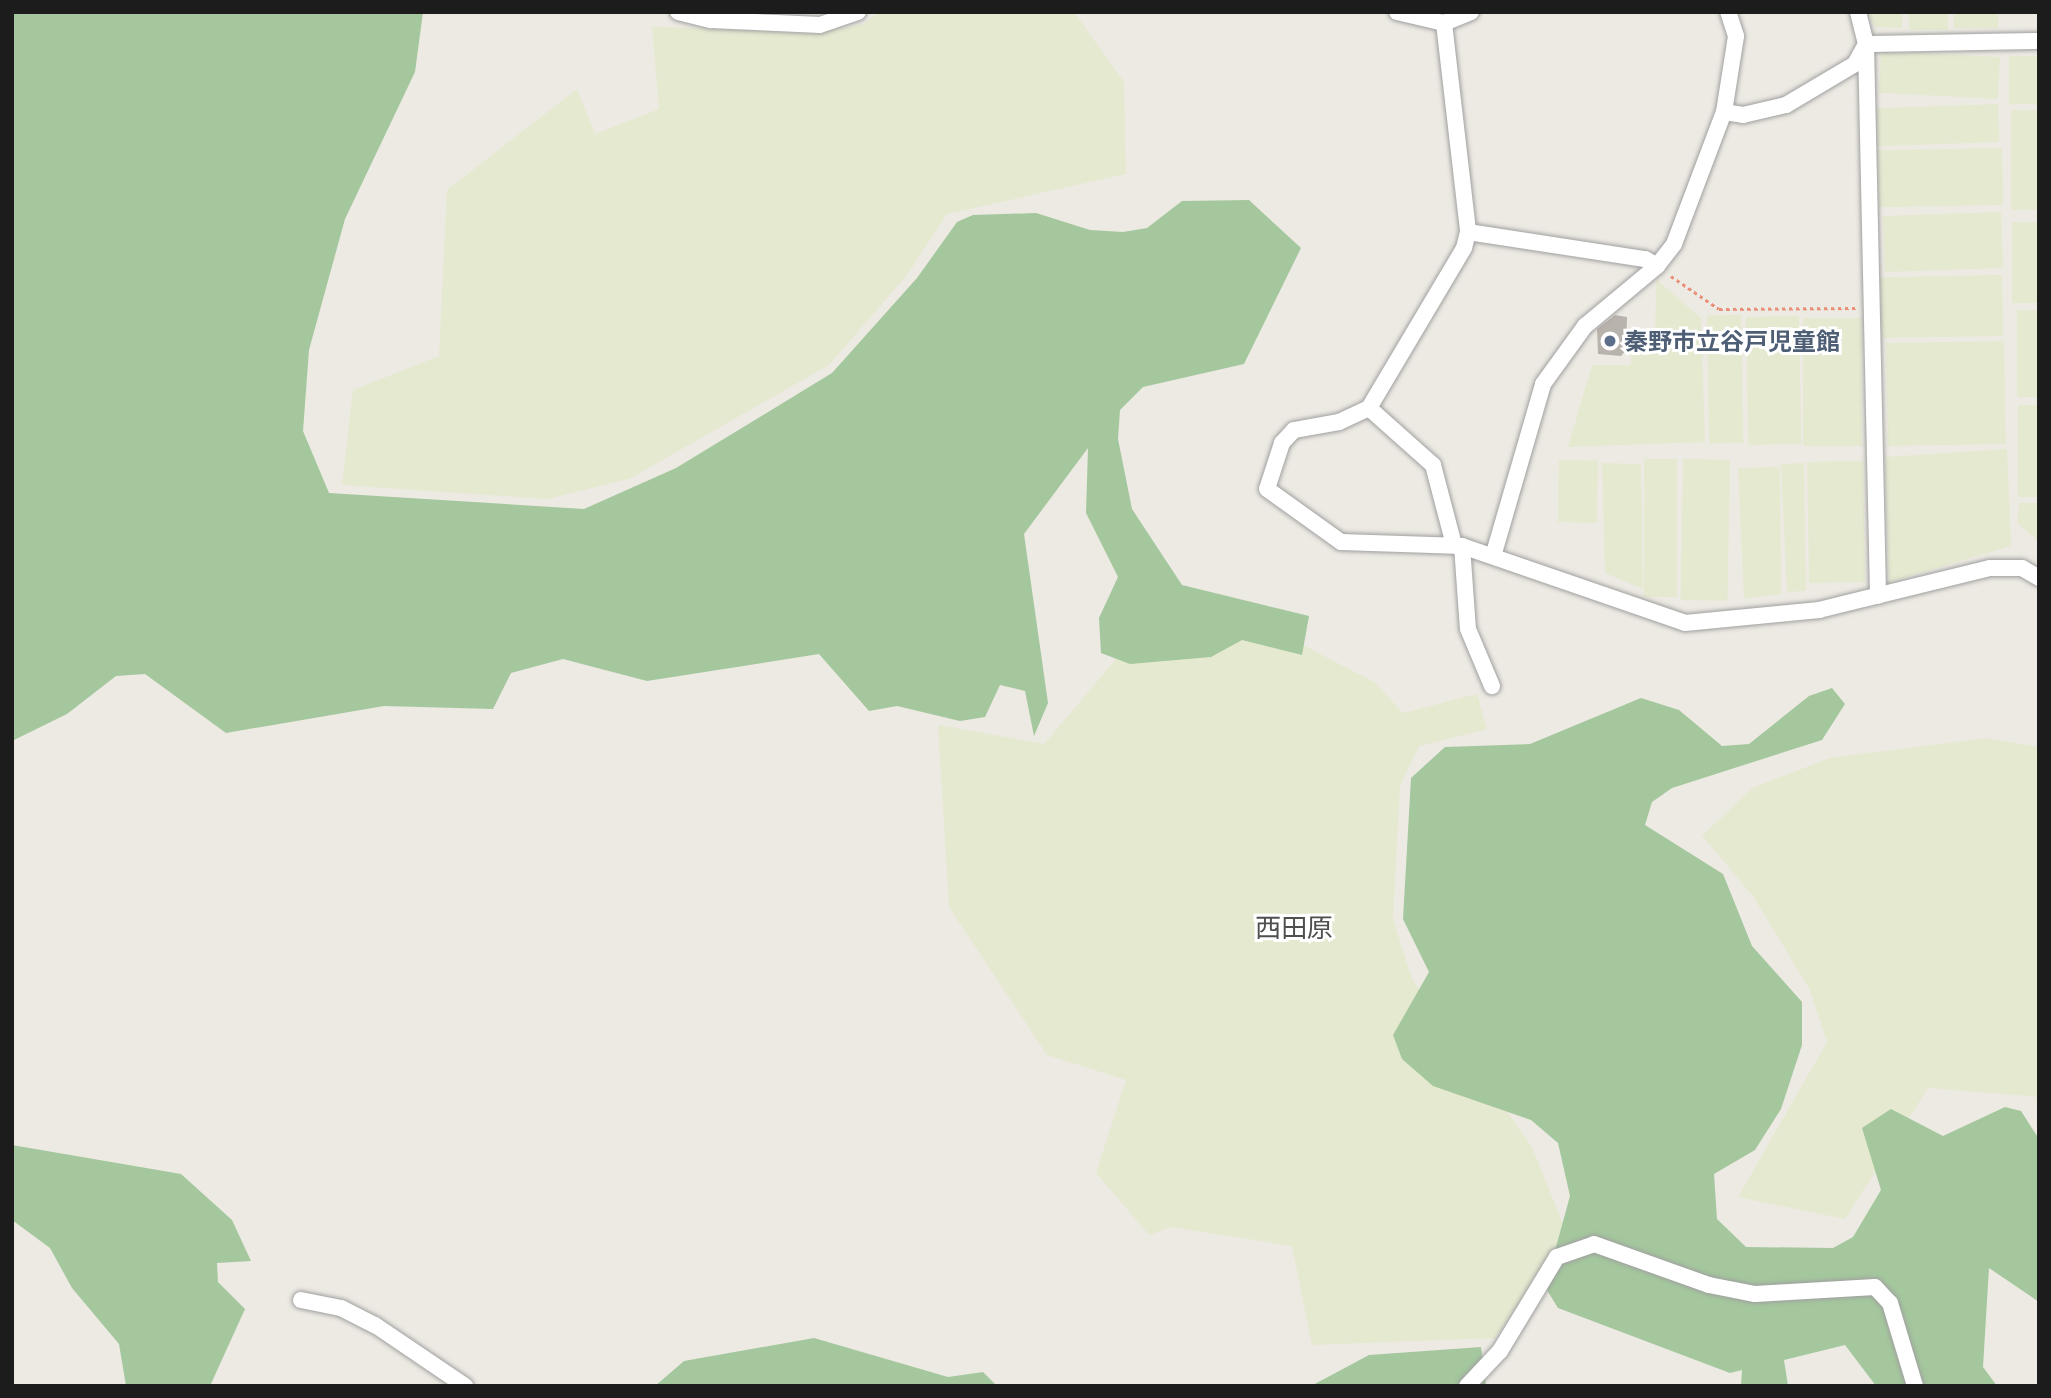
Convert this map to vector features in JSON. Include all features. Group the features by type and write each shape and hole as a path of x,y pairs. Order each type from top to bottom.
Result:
{"street":[{"path":"678,12 711,20 820,25 858,12"},
{"path":"1397,12 1444,23 1471,12"},
{"path":"1494,554 1543,384 1585,326 1657,266 1674,244 1724,113 1736,36 1728,12"},
{"path":"1858,12 1866,44 1878,596"},
{"path":"1444,23 1468,232 1464,248 1369,408 1339,422 1294,430 1282,443 1267,489 1341,542 1458,545 1494,554 1685,623 1806,612 1990,568 2022,568 2039,578"},
{"path":"1866,44 2039,41"},
{"path":"1724,113 1743,115 1786,104 1855,64 1866,44"},
{"path":"1468,232 1645,259 1657,266"},
{"path":"1369,408 1433,465 1458,545 1468,629 1492,685"},
{"path":"1467,1386 1500,1351 1557,1258 1594,1244 1744,1292 1875,1287 1890,1303 1915,1386"},
{"path":"301,1300 341,1308 375,1325 465,1386"}],"path":[{"path":"1657,266 1719,310 1871,308"}],"green space":[{"path":"14,12 423,12 415,72 345,219 309,350 303,431 329,493 584,509 676,468 832,373 917,278 957,222 973,215 1036,213 1090,230 1123,232 1147,228 1182,201 1249,200 1301,248 1244,364 1143,387 1120,410 1118,439 1132,509 1182,585 1309,616 1302,655 1242,640 1211,657 1130,664 1101,653 1099,618 1118,577 1086,513 1088,448 1024,534 1048,703 1034,736 1025,691 1000,685 985,717 960,721 897,706 869,711 819,654 647,681 563,659 511,673 493,709 384,706 226,733 145,674 116,676 67,714 12,741"},
{"path":"878,12 1074,12 1124,82 1126,174 947,214 907,275 829,365 631,478 548,499 342,485 353,390 439,356 447,190 577,89 595,134 659,109 652,27 824,31 864,24"},
{"path":"1868,12 1902,12 1902,28 1875,27"},
{"path":"1909,12 1948,12 1948,30 1909,30"},
{"path":"1954,12 1998,12 1998,28 1954,28"},
{"path":"1881,51 2000,57 1998,99 1879,93"},
{"path":"2009,56 2039,56 2039,104 2009,104"},
{"path":"1998,104 1999,142 1877,146 1876,108"},
{"path":"2011,110 2039,110 2039,210 2011,210"},
{"path":"2002,148 2003,205 1879,207 1878,150"},
{"path":"2001,212 2003,268 1885,272 1883,216"},
{"path":"2012,222 2039,222 2039,303 2012,303"},
{"path":"2002,275 2003,336 1881,338 1880,277"},
{"path":"1656,279 1701,318 1705,442 1568,447 1592,365 1631,365 1631,352 1655,354"},
{"path":"2017,310 2039,310 2039,397 2017,397"},
{"path":"1741,315 1743,443 1709,444 1707,316"},
{"path":"1799,316 1801,444 1748,445 1746,317"},
{"path":"1803,318 1862,318 1862,446 1803,446"},
{"path":"2004,341 2006,444 1888,446 1886,343"},
{"path":"2018,405 2039,405 2039,497 2018,497"},
{"path":"2007,449 2011,546 1889,582 1885,457"},
{"path":"1644,459 1677,459 1677,597 1644,597"},
{"path":"1683,459 1730,460 1728,601 1681,600"},
{"path":"1559,460 1598,461 1597,523 1558,522"},
{"path":"1863,461 1865,582 1809,583 1807,462"},
{"path":"1602,463 1641,464 1643,589 1605,573"},
{"path":"1804,463 1806,591 1787,592 1781,464"},
{"path":"1780,467 1781,594 1744,599 1738,468"},
{"path":"2019,503 2039,503 2039,542 2017,523"},
{"path":"1204,636 1301,644 1374,682 1403,713 1477,694 1487,729 1419,746 1400,786 1393,919 1412,979 1532,1147 1567,1234 1495,1338 1312,1345 1292,1246 1171,1227 1149,1235 1096,1173 1126,1080 1047,1055 949,907 938,725 1044,744 1134,638"},
{"path":"1832,688 1845,704 1822,740 1672,788 1652,802 1645,825 1723,874 1752,946 1802,1002 1802,1045 1781,1109 1755,1150 1714,1174 1717,1219 1746,1247 1833,1248 1853,1237 1881,1190 1862,1128 1891,1109 1943,1136 2005,1107 2021,1111 2039,1139 2039,1302 1989,1268 1983,1367 1997,1386 1876,1386 1845,1345 1784,1360 1788,1386 1741,1386 1742,1370 1730,1373 1558,1308 1545,1287 1570,1196 1558,1143 1531,1120 1433,1086 1402,1059 1393,1035 1429,972 1403,919 1411,778 1445,747 1530,744 1641,698 1679,710 1722,746 1749,744 1809,696"},
{"path":"1986,738 2039,747 2039,1097 1928,1088 1845,1219 1738,1197 1827,1042 1810,990 1753,896 1702,836 1752,788 1830,758"},
{"path":"12,1145 181,1174 232,1220 251,1261 217,1263 218,1282 245,1309 210,1386 126,1386 119,1344 72,1288 50,1248 12,1220"},
{"path":"814,1338 948,1377 983,1372 997,1386 655,1386 684,1361"},
{"path":"1481,1347 1486,1386 1311,1386 1369,1355"}],"building":[{"name":"秦野市立谷戸児童館","path":"1615,315 1627,317 1626,350 1621,356 1598,354 1597,329"}],"place":[{"name":"秦野市立谷戸児童館","path":"1610,341"}],"district":[{"name":"西田原","path":"1294,927"}]}
